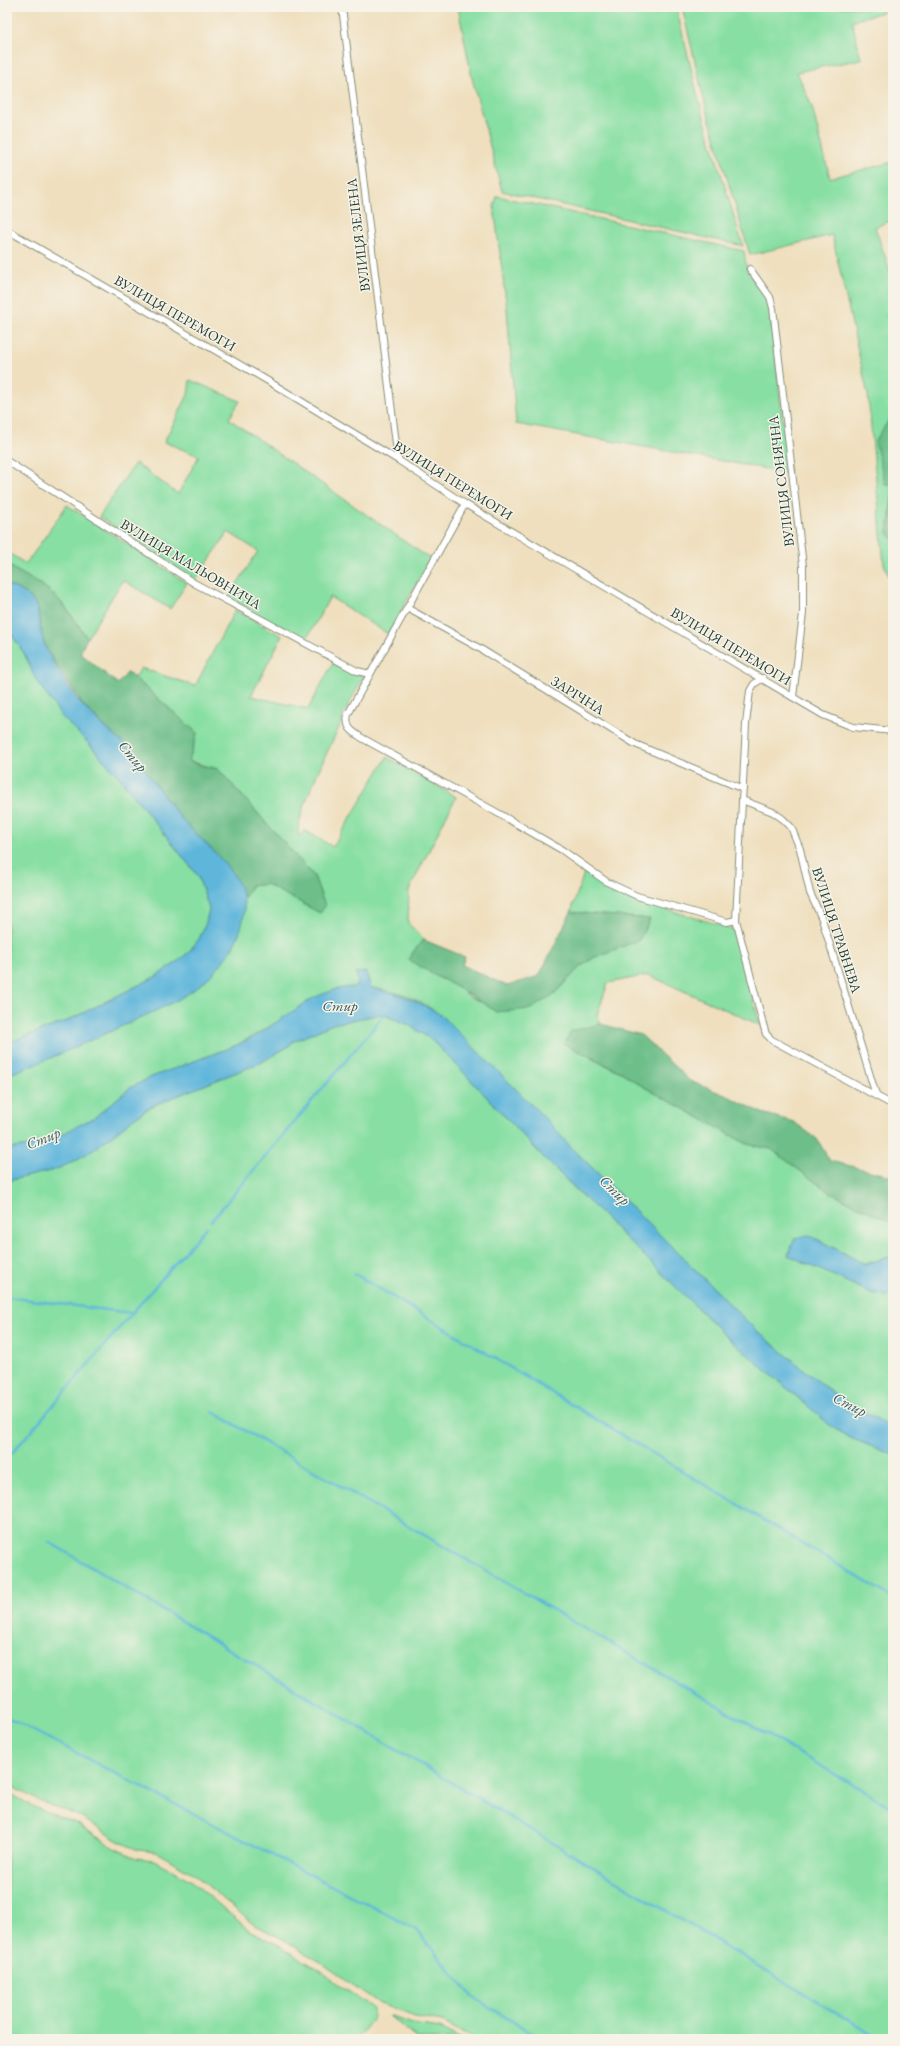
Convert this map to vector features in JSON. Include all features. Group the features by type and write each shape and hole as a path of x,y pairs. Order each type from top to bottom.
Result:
{"street":[{"name":"ВУЛИЦЯ ЗЕЛЕНА","path":"342,7 398,460"},
{"name":"ВУЛИЦЯ ПЕРЕМОГИ","path":"7,230 263,378 398,460 465,504 793,697 839,722 860,728 893,731"},
{"name":"ВУЛИЦЯ СОНЯЧНА","path":"750,269 770,297 773,308 803,566 803,613 793,697"},
{"name":"ВУЛИЦЯ МАЛЬОВНИЧА","path":"7,461 194,583 351,667 370,674"},
{"path":"465,504 348,714 347,726 350,730 562,850 607,882 637,896 727,922 736,920"},
{"name":"ЗАРІЧНА","path":"407,608 479,648 635,744 743,789"},
{"path":"763,678 754,684 750,691 742,800 736,920 766,1034 772,1040 876,1095 893,1106"},
{"name":"ВУЛИЦЯ ТРАВНЕВА","path":"742,800 778,815 790,827 795,837 809,888 822,919 876,1095"}],"green space":[{"path":"458,7 676,7 700,105 743,246 502,191 472,78"},
{"path":"682,7 893,7 893,9 852,21 861,59 797,72 812,107 830,178 893,162 893,220 875,227 893,280 893,421 888,420 885,483 893,484 888,533 893,539 893,586 884,564 868,395 832,235 750,255 705,104"},
{"path":"497,196 744,251 747,271 767,298 770,309 789,473 516,424 507,309 494,207"},
{"path":"190,380 240,401 229,419 430,559 388,634 330,597 306,640 228,598 258,551 228,532 196,580 99,517 135,463 178,494 199,456 164,442 188,395"},
{"path":"889,420 893,421 893,484 885,484 875,441"},
{"path":"893,497 893,539 888,533"},
{"path":"67,505 187,583 170,609 123,580 87,638 67,609 55,596 41,585 7,564 7,552 26,564"},
{"path":"7,564 48,590 67,609 87,638 80,653 118,684 128,672 197,733 189,761 202,766 218,769 314,876 325,906 320,913 266,884 251,886 243,900 238,883 211,850 181,818 133,754 83,705 47,651 42,637 38,609 31,598 20,590 7,585"},
{"path":"235,610 282,636 251,696 308,709 333,663 364,676 344,713 342,721 314,780 298,828 299,837 304,830 333,847 387,757 456,797 409,890 408,923 424,940 413,952 435,976 456,985 470,997 485,1004 496,1012 554,994 580,967 595,957 639,940 650,919 571,912 585,870 610,889 665,909 734,929 760,1025 648,975 608,983 597,1015 601,1024 571,1031 592,1059 623,1073 637,1083 747,1144 771,1149 829,1192 893,1224 893,1256 865,1264 809,1235 788,1254 871,1293 893,1297 893,1428 835,1395 757,1331 448,1023 419,1001 402,995 358,984 353,987 336,989 237,1045 149,1078 130,1088 95,1117 78,1127 37,1145 7,1149 7,1075 98,1037 198,986 215,970 238,936 243,915 243,900 251,886 266,884 320,913 325,906 314,876 218,769 189,761 197,733 135,678 141,668 195,686"},
{"path":"7,628 24,653 35,678 62,717 118,776 198,876 209,909 206,923 199,939 188,953 155,977 67,1021 7,1043"},
{"path":"571,912 650,919 639,940 595,957 580,967 554,994 531,1009 496,1012 475,998 409,960 413,952 424,940 465,957 462,965 507,986 539,976"},
{"path":"381,1014 407,1024 429,1038 448,1056 546,1160 726,1336 831,1426 848,1437 893,1455 893,2039 476,2039 442,2022 415,2017 380,2004 319,1961 281,1938 253,1924 194,1874 156,1852 138,1850 118,1841 79,1816 39,1801 7,1784 7,1181 54,1170 68,1164 92,1151 134,1118 154,1105 260,1063 289,1046 292,1042 333,1024"},
{"path":"601,1024 641,1035 690,1081 730,1097 762,1113 794,1122 817,1139 830,1161 891,1176 893,1178 893,1224 829,1192 771,1149 747,1144 637,1083 623,1073 564,1044 571,1031"},
{"path":"7,1792 36,1808 76,1823 114,1848 136,1858 154,1860 190,1880 249,1930 277,1944 319,1970 373,2009 373,2019 357,2039 7,2039"},
{"path":"389,2016 413,2024 440,2028 461,2039 418,2039"}],"water":[{"name":"Стир","path":"7,585 29,597 35,604 47,650 69,688 90,713 122,742 181,818 226,864 238,882 243,897 244,912 236,941 228,955 218,968 196,988 164,1007 38,1063 7,1075 7,1043 67,1021 155,977 188,953 199,939 206,923 209,909 198,876 118,776 62,717 35,678 24,653 7,628"},
{"name":"Стир","path":"366,972 371,988 408,998 441,1015 546,1119 569,1145 757,1331 835,1395 893,1428 893,1455 848,1437 831,1426 726,1336 546,1160 448,1056 429,1038 407,1024 381,1014 333,1024 292,1042 289,1046 260,1063 154,1105 134,1118 92,1151 68,1164 54,1170 7,1181 7,1149 37,1145 56,1137 95,1117 130,1088 149,1078 237,1045 257,1035 313,998 336,989 353,987 358,984 356,973"},
{"path":"808,1235 865,1264 893,1256 893,1297 871,1293 788,1255 795,1238"}],"waterway":[{"path":"887,314 893,332"},
{"path":"211,1221 386,1013"},
{"path":"7,1459 206,1227"},
{"path":"355,1274 893,1598"},
{"path":"7,1297 130,1313"},
{"path":"213,1412 893,1808"},
{"path":"49,1542 881,2039"},
{"path":"7,1717 415,1929 473,1997 541,2039"}]}
